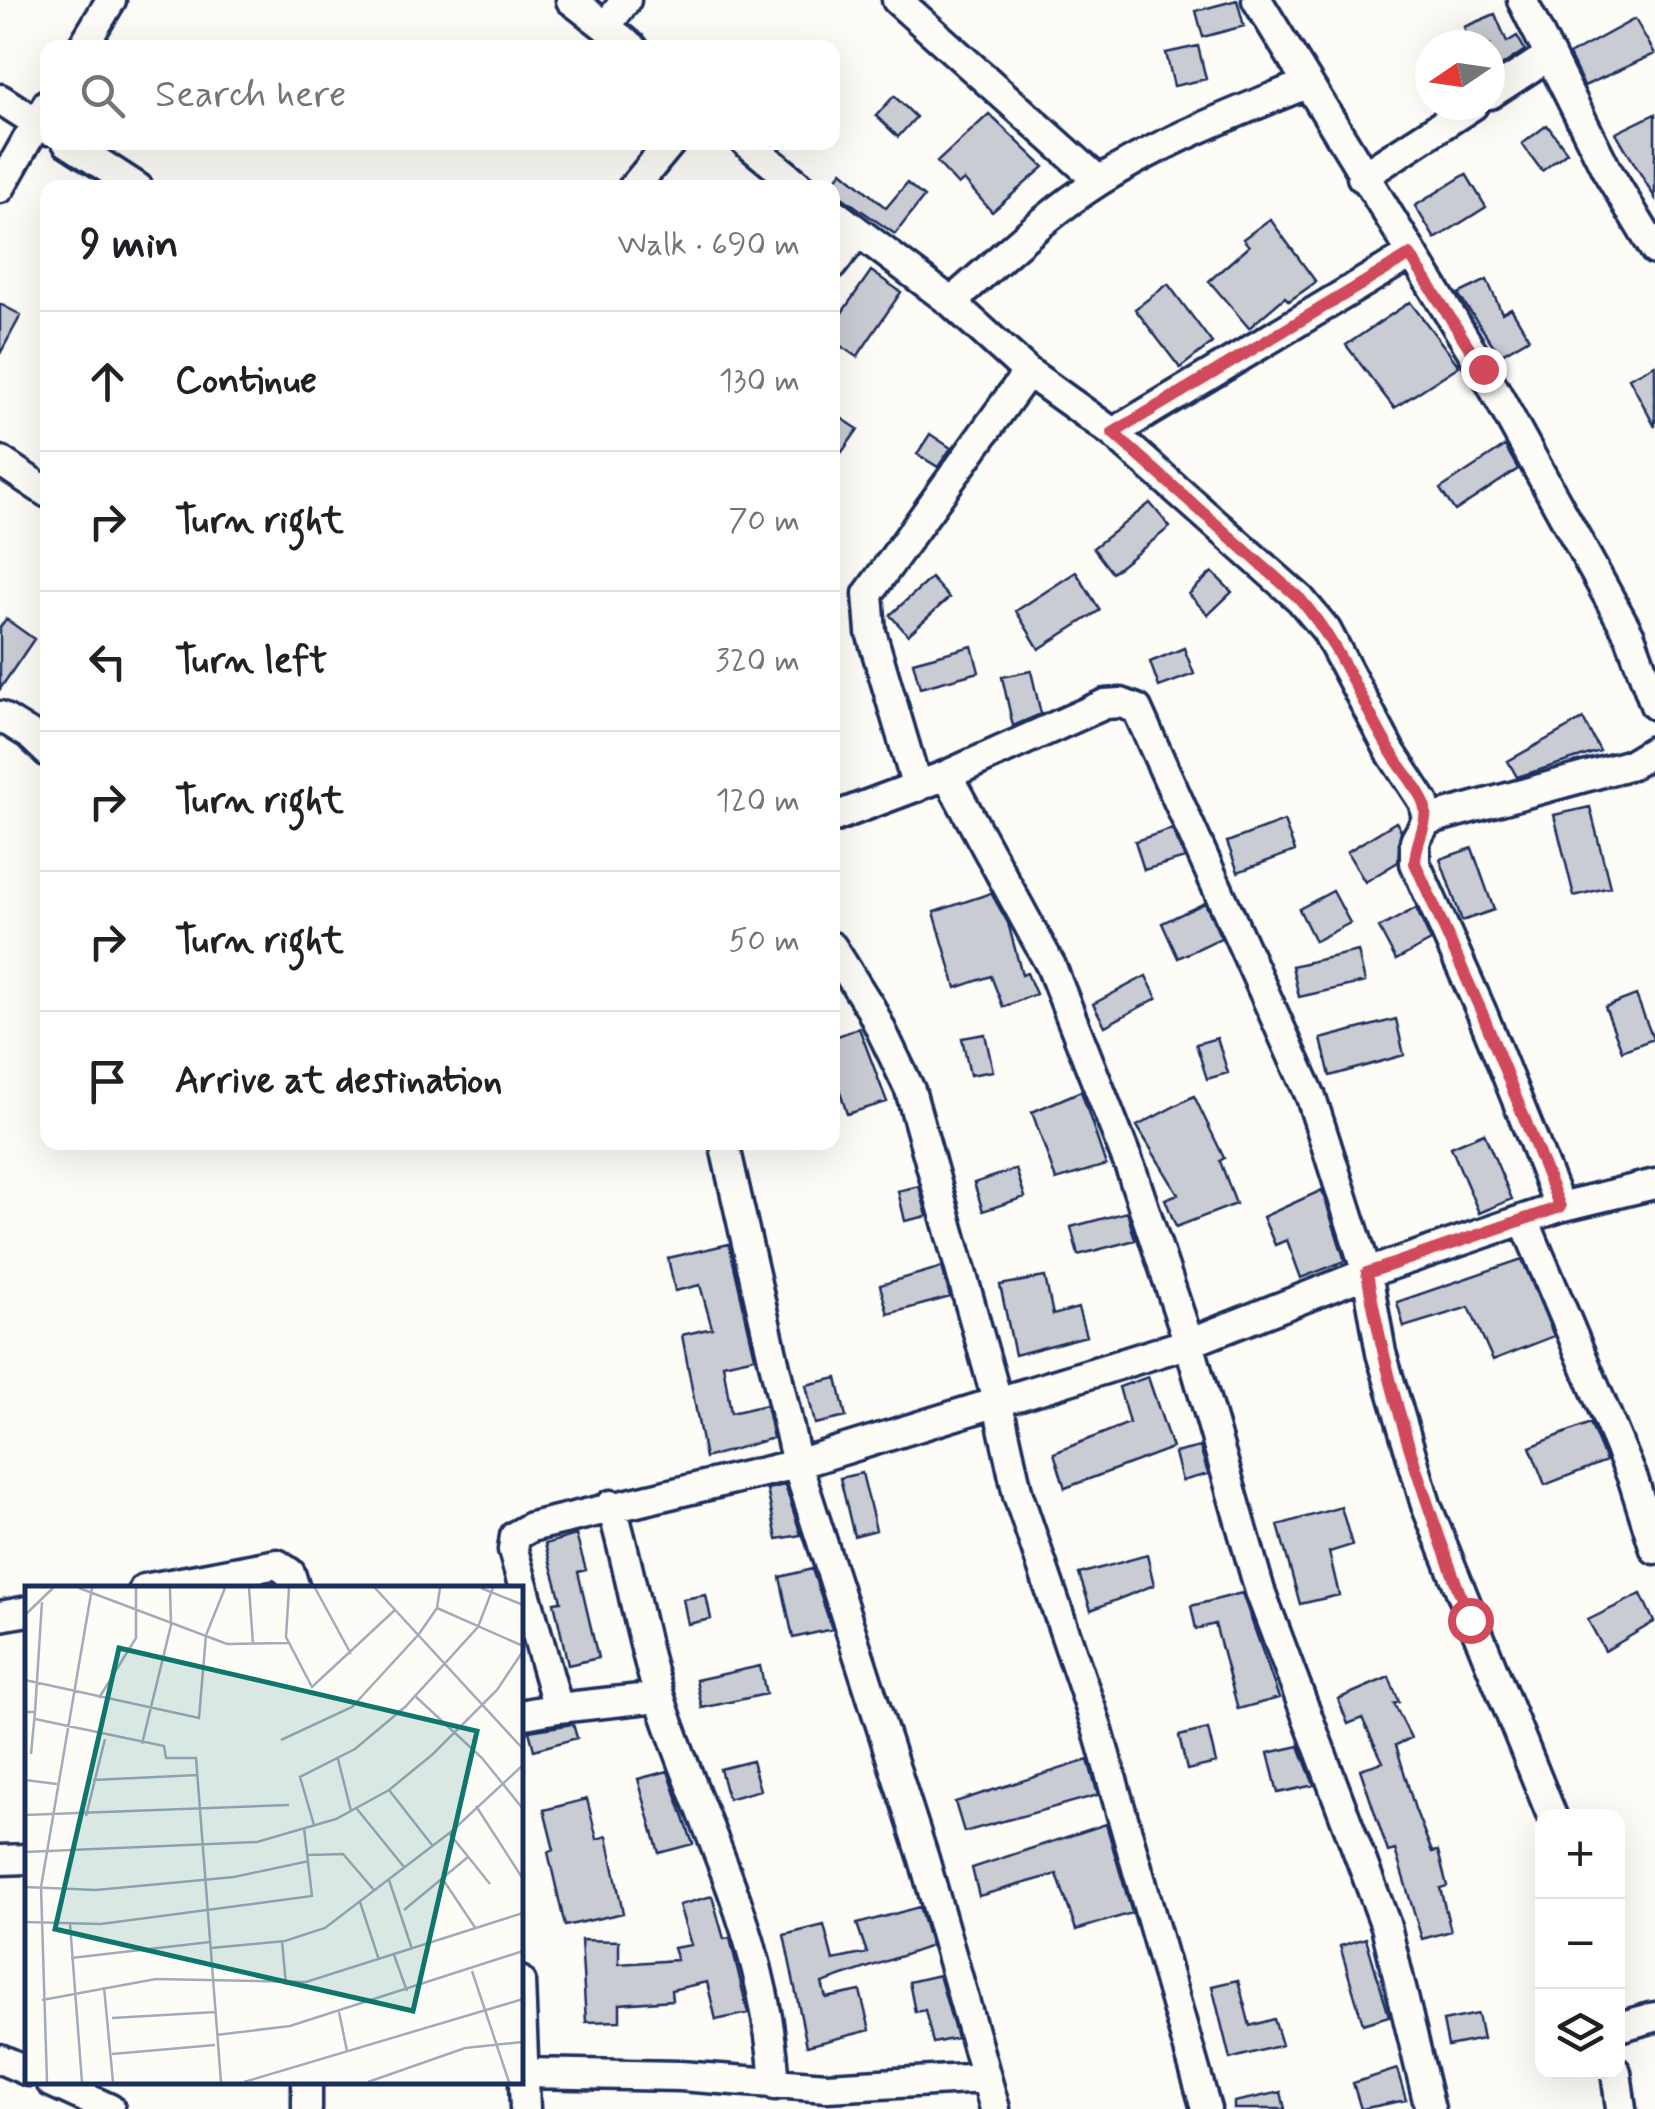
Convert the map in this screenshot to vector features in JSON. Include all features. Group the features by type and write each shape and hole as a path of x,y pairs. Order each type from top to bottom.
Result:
{"street":[{"path":"87,40 111,0"},
{"path":"572,0 624,40"},
{"path":"607,25 626,0"},
{"path":"897,0 1099,181"},
{"path":"1257,0 1483,369 1630,636 1655,705"},
{"path":"1522,0 1606,168 1655,250"},
{"path":"1505,84 1550,55"},
{"path":"952,302 1048,218 1099,181 1174,140 1306,84"},
{"path":"0,99 40,116"},
{"path":"1362,177 1450,120"},
{"path":"0,188 40,124"},
{"path":"80,150 126,180"},
{"path":"640,180 664,150"},
{"path":"756,150 792,180"},
{"path":"840,218 952,302 1028,372 1113,433 1300,599 1326,630 1390,750 1424,802 1427,820 1415,841 1415,863 1482,1013 1560,1207"},
{"path":"840,255 858,232"},
{"path":"1113,433 1410,255"},
{"path":"917,787 871,632 868,594 1028,372"},
{"path":"0,461 40,488"},
{"path":"840,815 947,775 1106,704 1120,702 1138,709 1311,1097 1367,1273 1381,1353 1426,1505 1549,1809"},
{"path":"0,716 40,744"},
{"path":"1427,820 1632,764 1655,750"},
{"path":"947,775 1063,994 1132,1172 1190,1343 1260,1591 1386,1926 1430,2109"},
{"path":"840,960 910,1090 997,1400 1018,1495 1096,1724 1206,2109"},
{"path":"726,1150 797,1464 896,1768 995,2109"},
{"path":"558,1708 513,1550 515,1536 531,1527 797,1464 1190,1343 1367,1273 1526,1222 1560,1207 1655,1184"},
{"path":"1526,1222 1633,1479 1655,1550"},
{"path":"611,1505 659,1697 742,1908 772,2024 775,2085"},
{"path":"160,1586 277,1564 290,1573 295,1586"},
{"path":"0,1616 25,1611"},
{"path":"522,1715 659,1697"},
{"path":"0,1860 25,1858"},
{"path":"522,2012 525,2109"},
{"path":"1625,2025 1655,2017"},
{"path":"0,2060 25,2070"},
{"path":"526,2073 680,2076 775,2085 894,2086 986,2078"},
{"path":"1617,2079 1621,2109"},
{"path":"56,2084 110,2109"}],"building":[{"path":"1237,0 1244,26 1203,37 1196,11"},
{"path":"1495,14 1502,30 1465,30 1464,27"},
{"path":"1635,19 1655,54 1584,86 1569,55"},
{"path":"1517,36 1525,50 1505,64 1505,37 1507,42"},
{"path":"1198,46 1206,79 1174,86 1166,53"},
{"path":"894,96 916,117 898,137 876,116"},
{"path":"989,114 1044,167 992,212 964,180 958,185 937,162"},
{"path":"1655,114 1655,198 1616,133"},
{"path":"1547,125 1567,152 1542,171 1522,144"},
{"path":"842,171 886,208 907,183 924,197 895,234 840,196 840,180 835,180"},
{"path":"1466,174 1486,207 1435,239 1415,206"},
{"path":"1270,219 1316,282 1289,301 1285,297 1249,328 1209,281 1249,246 1243,239"},
{"path":"871,271 901,292 857,357 840,345 840,316"},
{"path":"1487,280 1502,313 1511,308 1529,338 1500,355 1458,294"},
{"path":"1168,284 1212,343 1180,368 1135,309"},
{"path":"1410,302 1459,366 1394,408 1346,345"},
{"path":"0,304 21,315 0,354"},
{"path":"1655,365 1655,427 1629,378"},
{"path":"840,417 858,429 840,451"},
{"path":"930,434 951,448 938,467 917,454"},
{"path":"1505,446 1518,469 1455,511 1440,489"},
{"path":"1150,503 1170,527 1112,573 1093,548"},
{"path":"1076,572 1100,610 1039,649 1016,611"},
{"path":"1212,572 1232,592 1208,615 1189,594"},
{"path":"931,578 949,598 908,635 890,615"},
{"path":"6,619 34,639 0,689 0,627"},
{"path":"972,646 979,672 920,688 913,662"},
{"path":"1184,648 1194,674 1159,687 1150,662"},
{"path":"1031,671 1041,714 1013,726 1002,677"},
{"path":"1583,719 1600,751 1517,777 1508,761"},
{"path":"1590,807 1610,887 1574,896 1554,815"},
{"path":"1284,821 1295,851 1238,872 1227,842"},
{"path":"1396,822 1401,830 1398,862 1365,882 1347,852"},
{"path":"1172,829 1185,858 1144,870 1135,841"},
{"path":"1472,848 1494,910 1462,921 1440,859"},
{"path":"1333,891 1350,923 1315,941 1299,909"},
{"path":"991,893 1008,923 1022,975 1027,973 1036,994 1003,1007 991,976 956,988 934,912"},
{"path":"1205,903 1221,938 1178,958 1162,923"},
{"path":"1416,908 1431,941 1396,960 1379,928"},
{"path":"1358,951 1365,982 1299,997 1292,966"},
{"path":"1146,976 1157,998 1105,1026 1093,1004"},
{"path":"1636,995 1653,1039 1622,1051 1605,1007"},
{"path":"1396,1019 1404,1055 1330,1076 1321,1039"},
{"path":"859,1028 887,1102 847,1114 840,1092 840,1035"},
{"path":"985,1034 993,1071 970,1075 962,1038"},
{"path":"1217,1038 1228,1073 1207,1079 1196,1044"},
{"path":"1081,1091 1106,1165 1056,1180 1032,1112"},
{"path":"1194,1096 1224,1158 1220,1161 1236,1204 1176,1227 1165,1199 1178,1194 1137,1126"},
{"path":"1484,1133 1512,1199 1479,1213 1451,1147"},
{"path":"1016,1169 1025,1197 983,1211 974,1183"},
{"path":"919,1186 927,1216 905,1221 898,1191"},
{"path":"1322,1190 1345,1261 1301,1278 1287,1240 1275,1245 1263,1217"},
{"path":"1127,1212 1135,1240 1078,1255 1071,1227"},
{"path":"729,1244 755,1357 723,1364 731,1413 766,1405 773,1438 705,1458 682,1335 712,1328 700,1285 675,1291 668,1258"},
{"path":"1522,1259 1554,1336 1493,1360 1469,1307 1404,1327 1397,1302"},
{"path":"942,1267 950,1297 888,1314 880,1285"},
{"path":"1045,1277 1053,1315 1078,1308 1086,1336 1015,1355 1000,1285"},
{"path":"1148,1377 1172,1448 1065,1488 1054,1453 1129,1423 1119,1387"},
{"path":"837,1378 846,1417 815,1424 806,1385"},
{"path":"1590,1423 1606,1461 1545,1485 1530,1447"},
{"path":"1200,1447 1208,1474 1182,1481 1175,1453"},
{"path":"862,1473 876,1530 854,1536 840,1478"},
{"path":"785,1485 801,1535 777,1539 767,1489"},
{"path":"1341,1507 1352,1545 1329,1552 1339,1595 1300,1604 1278,1525"},
{"path":"576,1535 586,1570 578,1572 598,1658 568,1665 554,1602 561,1601 545,1544"},
{"path":"1147,1555 1154,1585 1091,1610 1079,1574"},
{"path":"812,1569 832,1629 793,1638 780,1577"},
{"path":"1242,1593 1279,1698 1238,1709 1215,1624 1196,1629 1191,1606"},
{"path":"1641,1594 1654,1622 1605,1651 1588,1620"},
{"path":"706,1595 711,1619 688,1624 683,1599"},
{"path":"760,1666 766,1694 702,1708 696,1680"},
{"path":"1389,1677 1399,1702 1394,1704 1411,1738 1396,1745 1415,1809 1432,1852 1438,1851 1447,1886 1440,1888 1451,1931 1422,1939 1395,1850 1388,1852 1360,1769 1383,1762 1362,1718 1348,1724 1338,1699"},
{"path":"573,1724 577,1738 534,1750 529,1731"},
{"path":"1208,1729 1216,1763 1187,1770 1179,1736"},
{"path":"1299,1746 1314,1785 1278,1793 1268,1753"},
{"path":"1088,1760 1098,1795 964,1832 955,1802"},
{"path":"752,1761 760,1790 728,1799 720,1769"},
{"path":"668,1771 693,1844 659,1853 638,1779"},
{"path":"587,1799 597,1839 607,1836 623,1913 565,1926 548,1852 554,1850 544,1810"},
{"path":"1106,1824 1132,1913 1076,1930 1057,1874 979,1896 972,1868"},
{"path":"712,1896 724,1939 730,1938 748,2013 716,2020 707,1982 671,1990 672,2000 620,2004 620,2021 586,2022 581,1940 619,1941 619,1964 677,1960 673,1948 691,1945 679,1905"},
{"path":"919,1907 931,1946 822,1983 826,1998 860,1991 870,2030 807,2046 784,1935 824,1925 833,1960 867,1953 857,1924"},
{"path":"1366,1938 1389,2016 1363,2024 1340,1946"},
{"path":"939,1975 957,2038 933,2043 925,2010 915,2012 909,1982"},
{"path":"1238,1980 1250,2026 1274,2019 1282,2045 1230,2059 1212,1986"},
{"path":"1478,2014 1483,2039 1448,2046 1443,2021"},
{"path":"1397,2069 1406,2100 1361,2109 1353,2083"},
{"path":"1281,2092 1285,2109 1234,2109 1234,2102"}],"route":[{"path":"1470,1620 1426,1505 1381,1353 1367,1273 1526,1222 1560,1207 1482,1013 1415,863 1415,841 1427,820 1424,802 1390,750 1326,630 1300,599 1113,433 1410,255 1483,369"}]}
